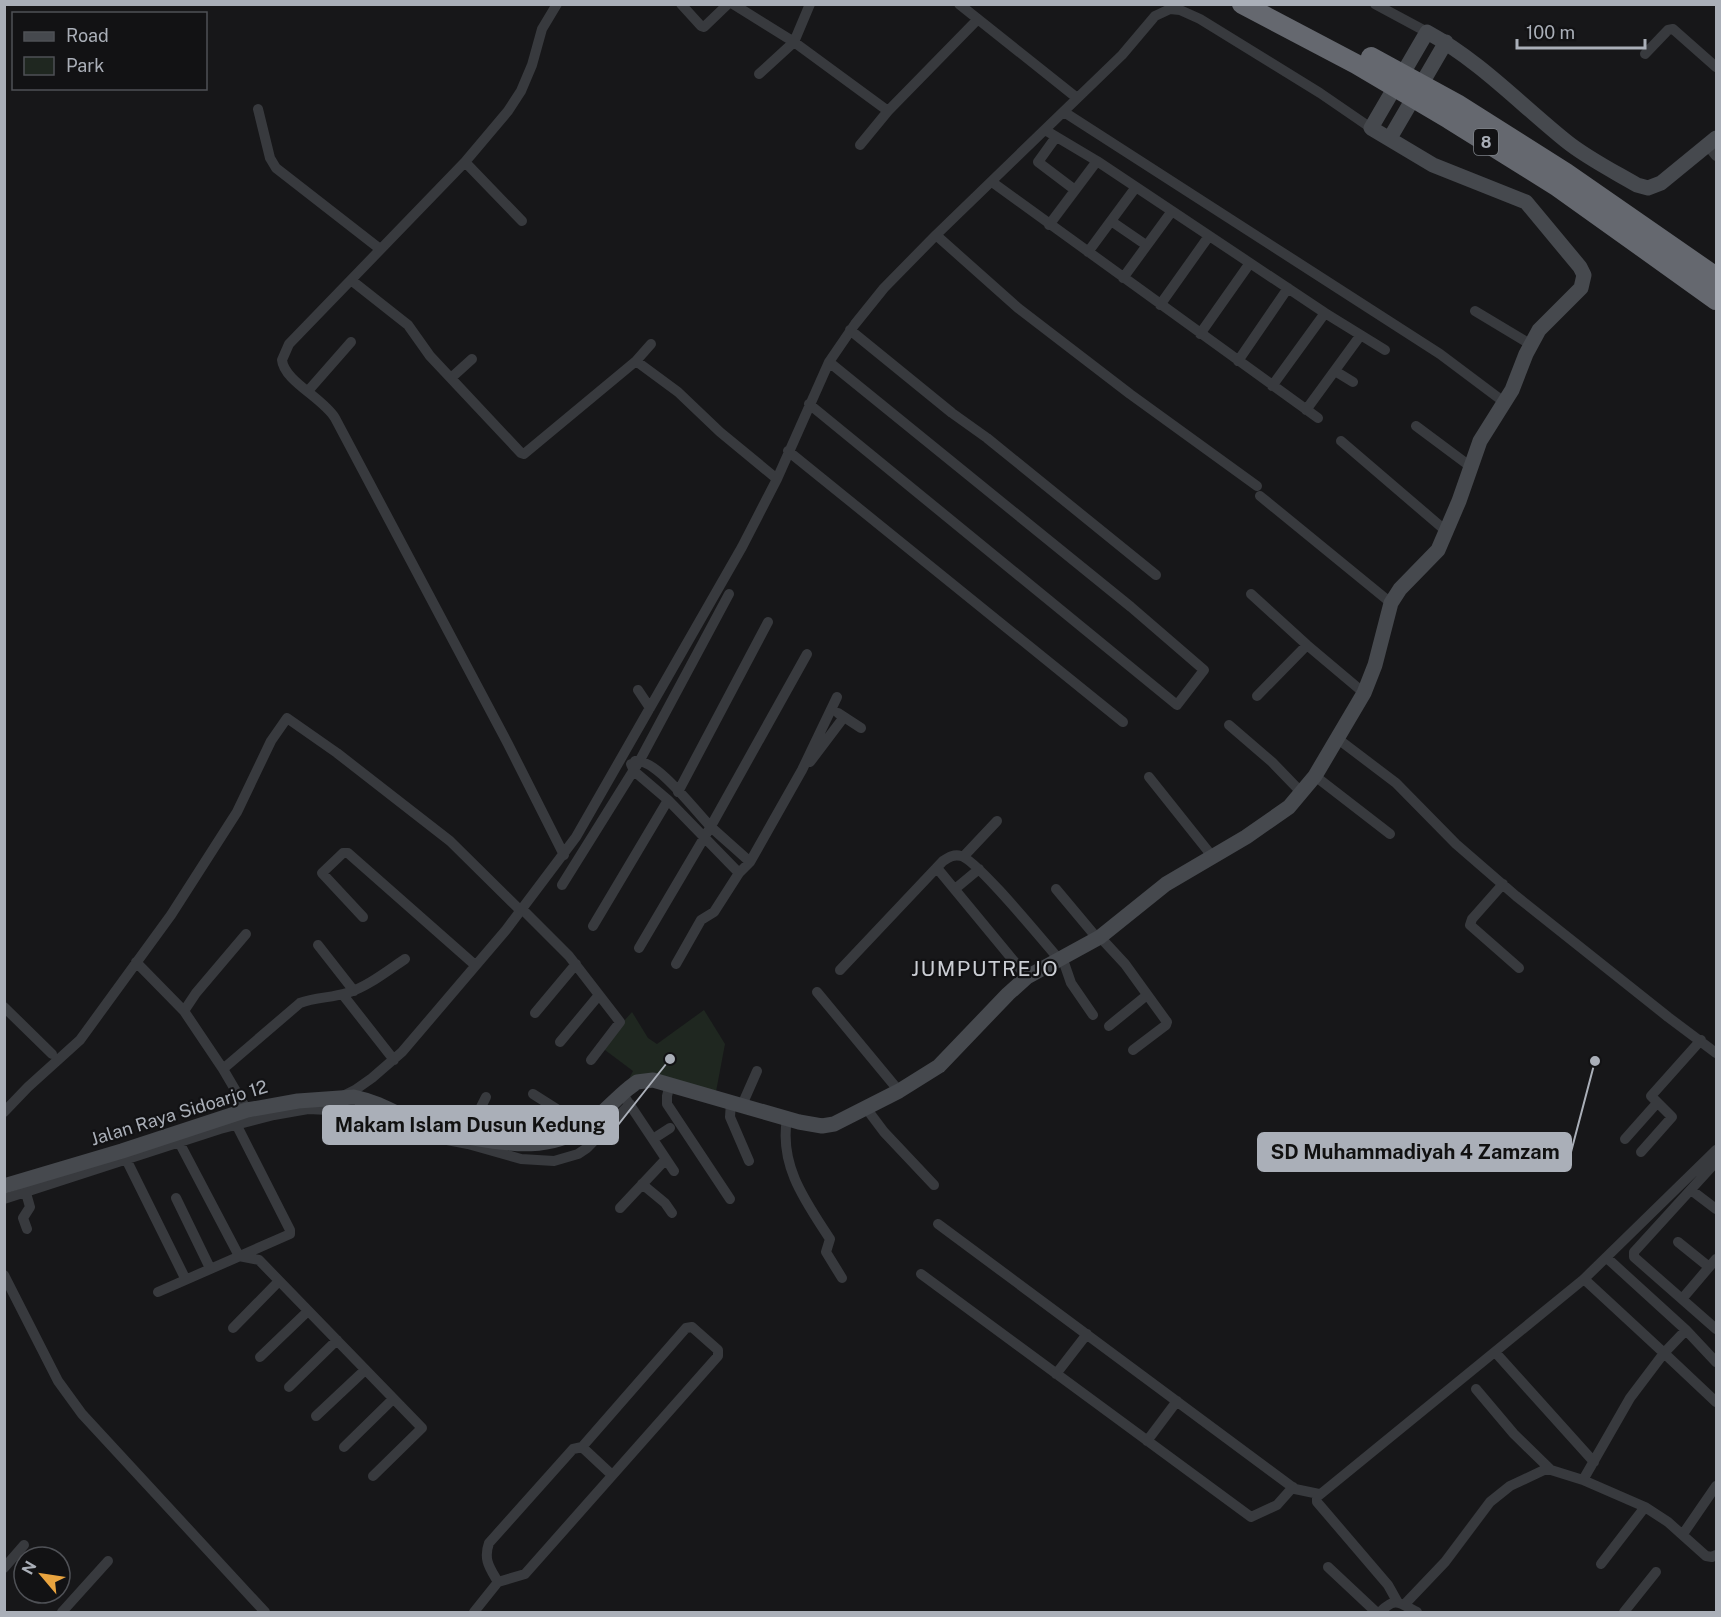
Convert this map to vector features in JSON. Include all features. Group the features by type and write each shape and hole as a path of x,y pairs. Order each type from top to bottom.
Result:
{"highway":[{"name":"8","path":"1242,4 1356,64 1449,119 1558,188 1716,300"},
{"name":"8","path":"1270,4 1457,104 1566,173 1716,278"}],"main road":[{"path":"1371,128 1427,32 1446,42 1479,66 1568,143 1637,185 1648,188 1661,183 1714,147"},
{"path":"1390,138 1446,42"},
{"name":"Jalan Raya Sidoarjo 12","path":"4,1186 25,1187 234,1120 248,1110 298,1101 340,1097 354,1097 375,1102 400,1120 466,1137 514,1145 543,1144 568,1136 627,1099 641,1081 653,1080 669,1088 787,1124 829,1126 869,1112 939,1066 1027,977 1103,940 1166,884 1272,820 1289,807 1344,743 1375,665 1391,603 1400,589 1433,556 1446,531 1483,435 1516,382 1530,344 1539,330 1581,288 1584,275 1581,267 1526,202 1432,165 1371,128"}],"street":[{"path":"557,4 542,29 532,65 521,91 508,111 465,162 289,344 282,360 285,371 329,409 344,435 508,744 564,855"},
{"path":"681,4 704,27 730,4 794,42 888,111"},
{"path":"759,74 794,42 809,8 797,4"},
{"path":"959,4 1077,98"},
{"path":"1375,4 1427,32"},
{"path":"340,1097 355,1090 394,1060 522,910 631,763 650,708 742,547 777,479 829,362 850,330 884,288 1122,55 1155,16 1170,9 1180,10 1200,19 1371,128"},
{"path":"860,144 888,111 978,19"},
{"path":"1645,54 1668,30 1673,29 1716,67"},
{"path":"258,109 268,153 276,168 380,249"},
{"path":"1064,112 1424,344 1504,402"},
{"path":"1045,130 1097,161 1360,336 1385,350"},
{"path":"1056,137 1038,162 1075,190"},
{"path":"1049,225 1097,161"},
{"path":"465,162 522,221"},
{"path":"992,182 1318,418"},
{"path":"1088,252 1136,187"},
{"path":"1123,278 1172,211"},
{"path":"1111,221 1146,245"},
{"path":"936,235 1018,308 1258,491 1391,603"},
{"path":"1160,305 1209,236"},
{"path":"1200,334 1250,263"},
{"path":"351,280 408,325 430,356 524,454 636,361 651,344"},
{"path":"1238,361 1288,288"},
{"path":"1475,312 1530,344"},
{"path":"1272,386 1325,313"},
{"path":"850,330 1156,575"},
{"path":"1306,410 1360,336"},
{"path":"308,391 351,342"},
{"path":"451,378 472,359"},
{"path":"636,361 678,392 720,432 777,479"},
{"path":"809,404 1177,705 1204,670 829,362"},
{"path":"1335,371 1353,382"},
{"path":"1416,426 1471,467"},
{"path":"1341,441 1446,531"},
{"path":"789,451 1123,722"},
{"path":"562,885 729,594"},
{"path":"1251,594 1364,693"},
{"path":"678,792 768,622"},
{"path":"1257,696 1307,645"},
{"path":"639,948 711,826 807,654"},
{"path":"638,690 650,708"},
{"path":"676,964 701,920 714,912 739,873 750,862 802,770 837,697"},
{"path":"831,709 861,728"},
{"path":"802,770 844,717"},
{"path":"4,1112 80,1040 171,915 228,826 245,797 271,741 287,718 331,748 450,841 576,964 620,1022 591,1059"},
{"path":"1229,725 1264,755 1301,792"},
{"path":"1344,743 1396,783 1456,844 1503,884 1716,1053"},
{"path":"631,763 659,773 750,862"},
{"path":"631,763 739,873"},
{"path":"1315,776 1390,834"},
{"path":"1149,777 1212,856"},
{"path":"593,926 668,800"},
{"path":"964,856 998,821"},
{"path":"363,917 322,873 343,853 348,854 475,965"},
{"path":"840,970 937,868 951,856 964,856 979,869 1062,960 1071,983 1093,1015"},
{"path":"937,868 1027,977"},
{"path":"955,889 979,869"},
{"path":"1503,884 1472,920 1470,926 1519,968"},
{"path":"1056,889 1103,940 1167,1024 1133,1050"},
{"path":"184,1011 196,993 246,934"},
{"path":"318,945 394,1060"},
{"path":"224,1069 300,1003 310,999 348,993 405,959"},
{"path":"136,962 184,1011 224,1069 248,1110"},
{"path":"535,1013 576,964"},
{"path":"818,992 899,1091"},
{"path":"560,1042 599,995"},
{"path":"1109,1026 1147,995"},
{"path":"4,1007 52,1054"},
{"path":"1657,1103 1628,1135 1643,1149 1672,1117 1651,1096 1701,1040"},
{"path":"749,1161 733,1107 757,1071"},
{"path":"669,1088 667,1104 730,1199"},
{"path":"533,1094 585,1127"},
{"path":"466,1137 486,1097"},
{"path":"185,1278 124,1156 179,1142 234,1120 308,1109 371,1112 400,1120 421,1135 468,1144 521,1159 554,1161 579,1154 587,1149 627,1099 674,1171"},
{"path":"869,1112 884,1132 934,1185"},
{"path":"158,1292 185,1278 289,1236 290,1232 234,1120"},
{"path":"787,1124 788,1162 802,1196 831,1239 826,1252 842,1278"},
{"path":"653,1138 670,1128"},
{"path":"179,1142 239,1256"},
{"path":"1400,1603 1389,1585 1317,1503 1319,1494 1495,1352 1588,1283 1607,1258 1716,1150"},
{"path":"620,1208 666,1159"},
{"path":"1716,1162 1634,1252 1634,1257 1716,1329"},
{"path":"642,1184 672,1213"},
{"path":"4,1199 25,1187 30,1207 23,1218 27,1229"},
{"path":"1691,1190 1716,1209"},
{"path":"176,1198 210,1268"},
{"path":"938,1224 1300,1492 1319,1494"},
{"path":"1678,1242 1713,1263 1682,1299"},
{"path":"239,1256 259,1260 422,1428 373,1476"},
{"path":"1607,1258 1686,1330 1716,1362"},
{"path":"921,1274 1251,1517 1277,1505 1293,1487"},
{"path":"4,1275 58,1380 82,1414 265,1612"},
{"path":"233,1328 279,1281"},
{"path":"1588,1283 1661,1358 1716,1402"},
{"path":"260,1357 308,1311"},
{"path":"474,1612 498,1582 525,1574 718,1356 718,1350 692,1327 686,1328 582,1447 573,1449 489,1544 486,1562 498,1582"},
{"path":"1583,1480 1630,1398 1686,1330"},
{"path":"1056,1374 1087,1334"},
{"path":"289,1387 337,1340"},
{"path":"1495,1352 1594,1462"},
{"path":"316,1416 365,1370"},
{"path":"1476,1389 1514,1434 1551,1470"},
{"path":"344,1447 393,1399"},
{"path":"1147,1441 1177,1401"},
{"path":"582,1447 612,1475"},
{"path":"1400,1603 1445,1562 1482,1511 1501,1491 1539,1472 1551,1470 1583,1480 1644,1507 1668,1522 1706,1556 1716,1556"},
{"path":"1683,1534 1716,1486"},
{"path":"1601,1564 1644,1507"},
{"path":"62,1612 108,1561"},
{"path":"1328,1567 1378,1612 1390,1602 1400,1603 1417,1612"},
{"path":"1624,1612 1656,1572"}],"green space":[{"path":"704,1010 725,1044 715,1097 628,1081 633,1071 601,1047 632,1012 648,1038 657,1044"}],"place":[{"name":"Makam Islam Dusun Kedung","path":"670,1059"},
{"name":"SD Muhammadiyah 4 Zamzam","path":"1595,1061"}],"district":[{"name":"JUMPUTREJO","path":"985,969"}]}
